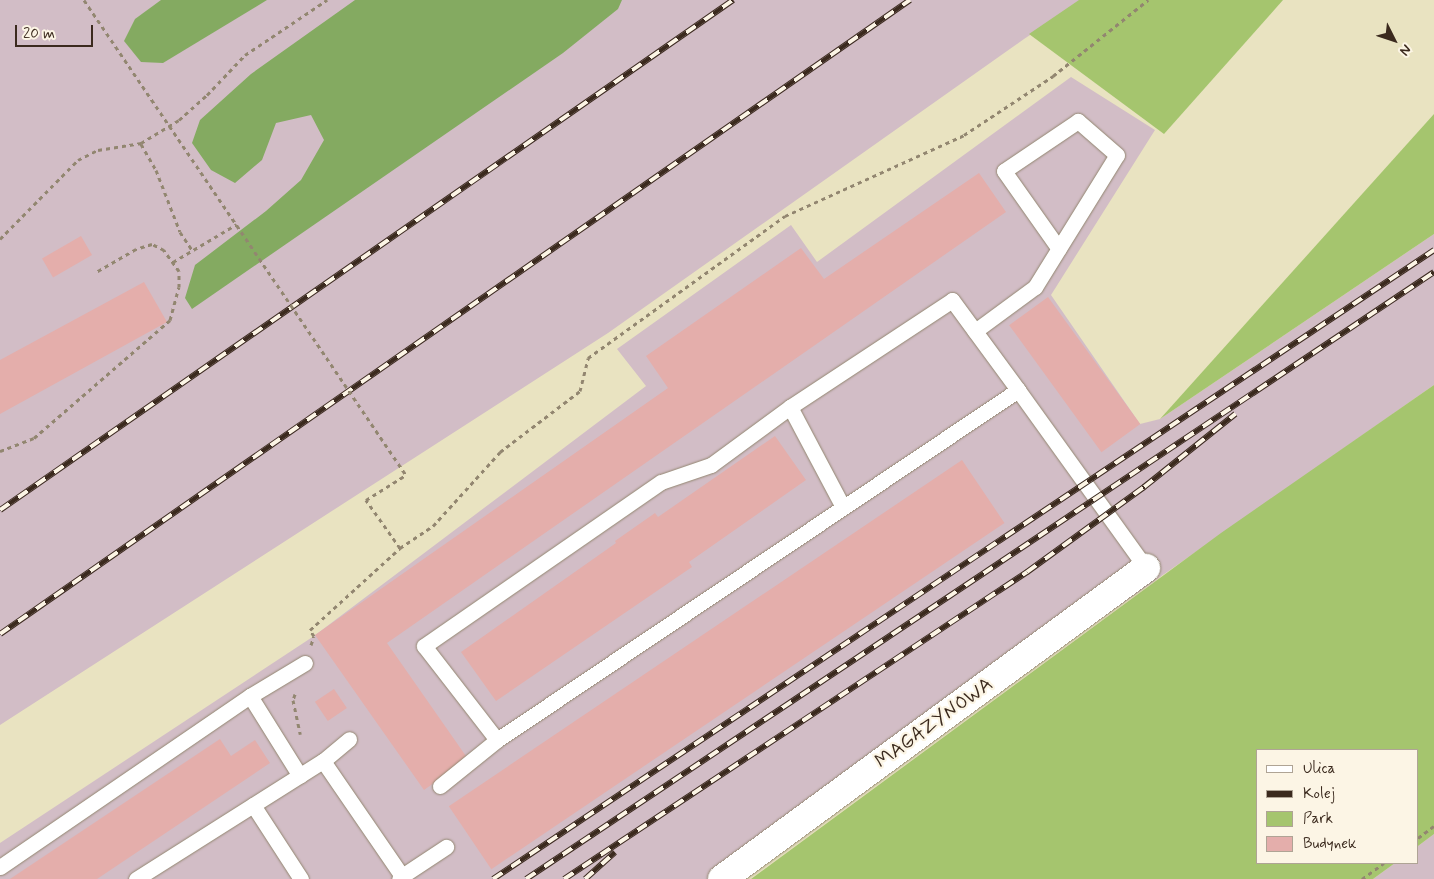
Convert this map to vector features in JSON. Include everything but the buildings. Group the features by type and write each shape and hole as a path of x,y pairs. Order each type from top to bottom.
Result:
{"street":[{"name":"MAGAZYNOWA","path":"722,879 1146,568"}],"lane":[{"path":"975,331 1035,287 1059,249 1117,155 1078,121 1004,171 1059,249"},
{"path":"497,740 424,646 661,482 711,465 790,407 952,300 1146,568"},
{"path":"440,786 497,740 1018,390"},
{"path":"790,407 843,508"},
{"path":"0,868 250,696 305,663"},
{"path":"250,696 300,776"},
{"path":"140,878 323,761 348,739"},
{"path":"323,761 400,878 446,847"},
{"path":"253,805 301,879"}],"path":[{"path":"84,0 406,475 366,500 400,548"},
{"path":"0,239 78,160 98,150 141,143 179,120 207,95 246,55 327,0"},
{"path":"302,744 293,700 314,636 310,630 400,548 433,526 500,452 580,391 588,358 785,216 964,135 1053,76 1148,0"},
{"path":"141,143 160,179 180,232 193,251"},
{"path":"173,262 237,224"},
{"path":"0,451 34,438 170,320 179,287 178,271 164,250 152,244 136,250 96,272"},
{"path":"1419,837 1434,826"},
{"path":"1362,879 1383,864"}],"shaded area":[{"path":"0,0 1083,0 1024,39 608,333 0,725"},
{"path":"1071,77 1155,130 1051,295 1140,424 1160,419 1434,234 1434,385 729,879 0,879 0,843 314,636 646,386 617,349 791,225 817,262"},
{"path":"1434,834 1434,879 1373,879 1394,864 1419,864 1419,845"}],"green space":[{"path":"161,0 267,0 163,63 141,62 124,41 135,19"},
{"path":"355,0 622,0 618,9 563,53 192,309 185,298 195,265 266,211 301,180 324,140 311,115 276,123 262,160 235,183 211,170 192,143 200,120 251,74"},
{"path":"1079,0 1283,0 1164,134 1029,34"},
{"path":"1434,114 1434,234 1160,419"},
{"path":"1434,385 1434,834 1419,845 1419,749 1256,749 1256,864 1394,864 1373,879 751,879 1221,533"}],"railway":[{"path":"0,510 733,0"},
{"path":"0,634 910,0"},
{"path":"493,879 1434,250"},
{"path":"526,879 1434,272"},
{"path":"564,879 1027,572 1144,487 1235,414"},
{"path":"585,879 615,852"}]}
